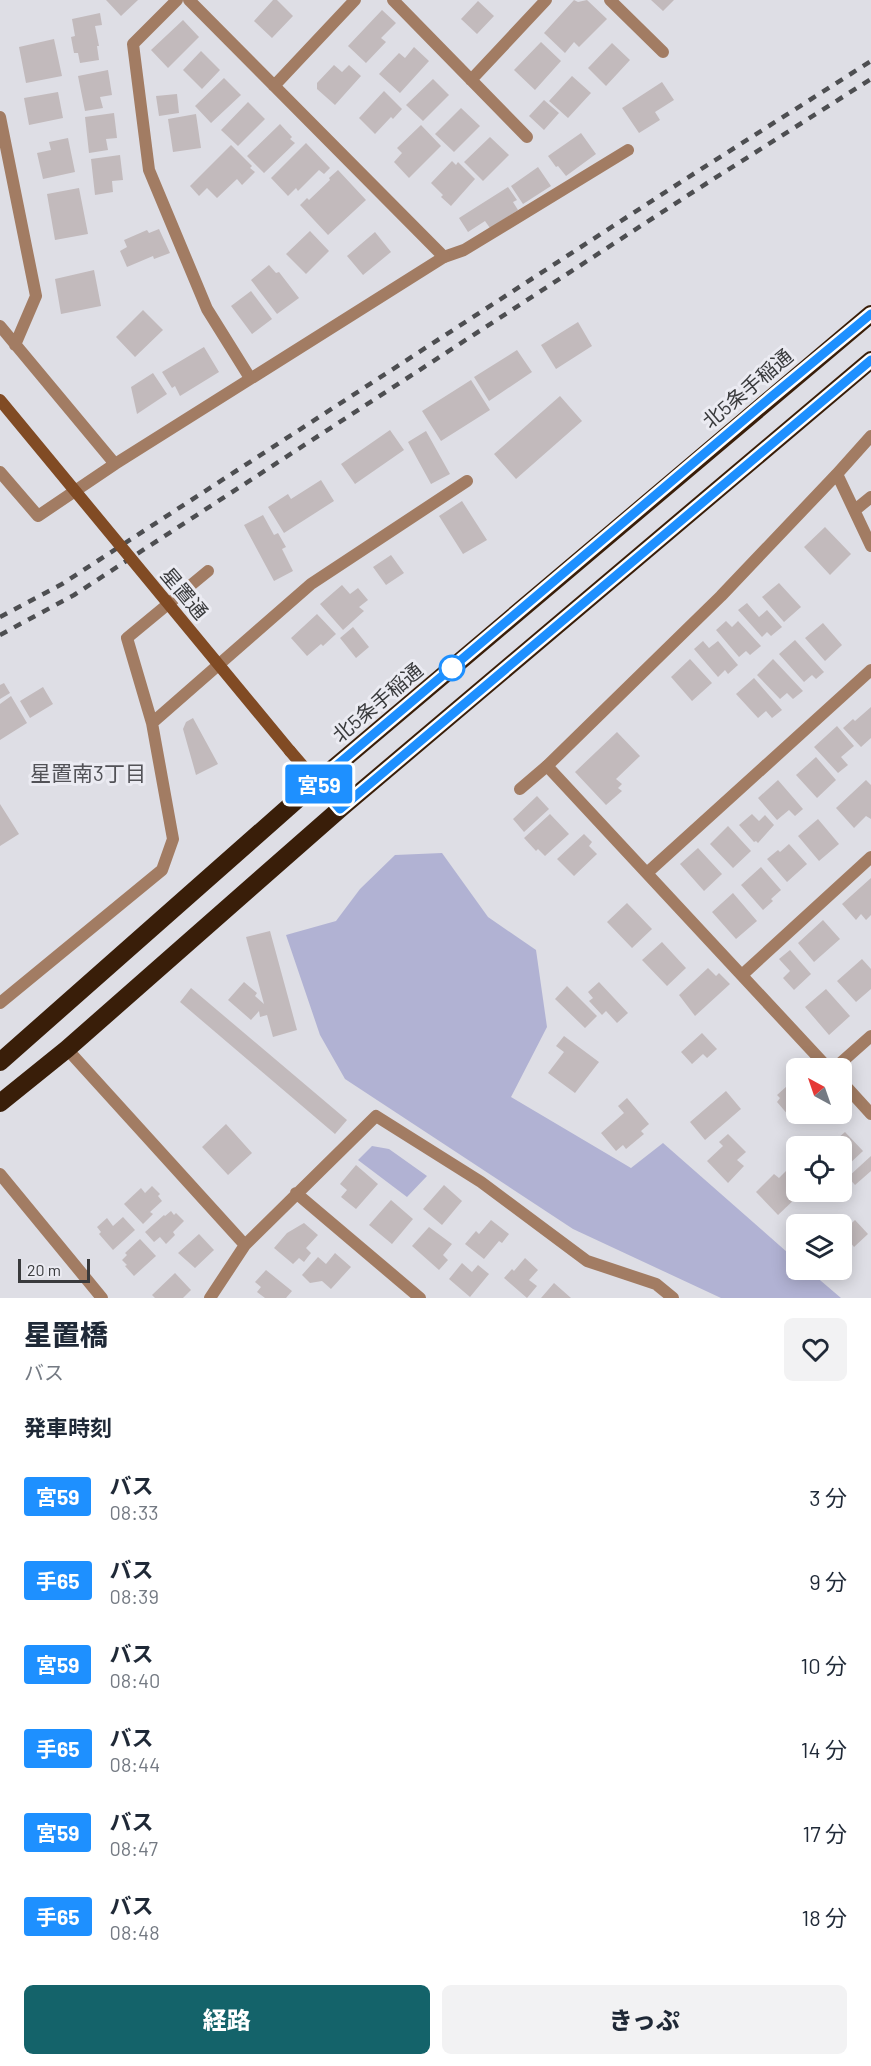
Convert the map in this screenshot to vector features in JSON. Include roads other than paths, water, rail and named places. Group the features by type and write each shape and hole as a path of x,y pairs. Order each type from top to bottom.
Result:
{"highway":[{"name":"北5条手稲通","path":"0,1062 317,782 871,314"},
{"path":"0,1103 67,1049 340,809 871,360"}],"street":[{"path":"177,0 133,44 149,170 207,309 250,378"},
{"path":"189,0 444,256"},
{"path":"274,86 355,0"},
{"path":"393,0 527,137"},
{"path":"471,80 546,0"},
{"path":"610,0 663,52"},
{"path":"0,117 36,296 15,345"},
{"path":"0,472 38,516 250,378 444,256 464,250 628,150"},
{"path":"0,326 116,464"},
{"name":"星置通","path":"0,400 340,809"},
{"path":"520,789 547,766 721,596 871,436"},
{"path":"837,474 871,546"},
{"path":"152,723 311,584 467,482"},
{"path":"855,510 871,497"},
{"path":"0,1003 162,870 173,839 152,723 127,638 208,571"},
{"path":"647,873 871,670"},
{"path":"547,766 819,1058"},
{"path":"742,975 871,857"},
{"path":"846,1058 871,1036"},
{"path":"67,1049 245,1245"},
{"path":"852,1093 871,1114"},
{"path":"210,1298 245,1245 376,1116 481,1182 587,1261 657,1284 673,1298"},
{"path":"0,1174 102,1298"},
{"path":"296,1193 420,1298"}],"railway":[{"path":"0,617 62,584 871,61"},
{"path":"0,635 74,595 693,192 871,79"}],"district":[{"name":"星置南3丁目","path":"88,772"}]}
